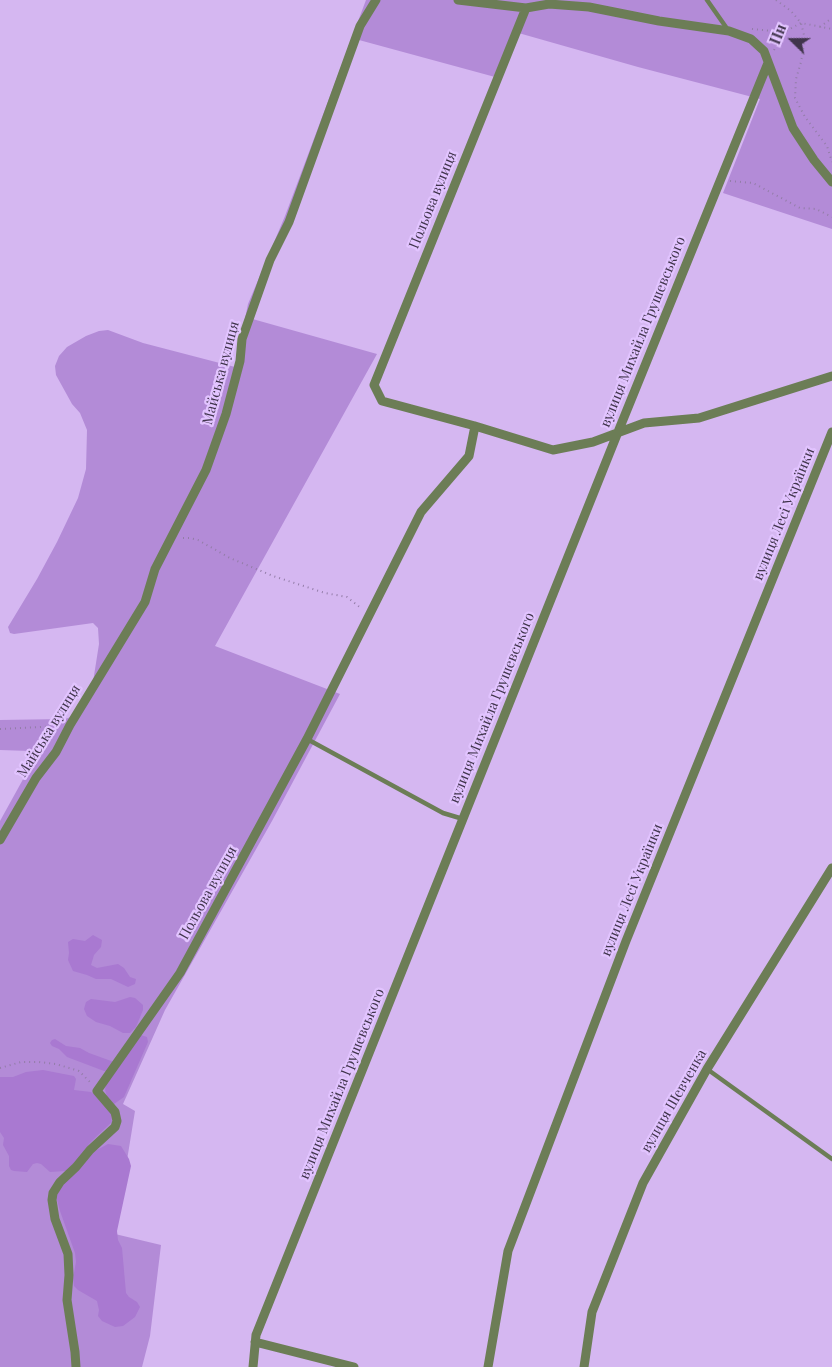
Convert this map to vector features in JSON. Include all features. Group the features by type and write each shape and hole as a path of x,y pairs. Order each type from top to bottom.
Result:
{"street":[{"name":"Майська вулиця","path":"0,840 36,778 56,752 70,725 145,602 155,569 206,470 226,414 240,361 242,339 270,260 289,222 360,26 376,0"},
{"path":"458,0 526,8 549,4 589,8 659,22 729,31 751,39 764,50 793,128 814,160 832,182"},
{"name":"Польова вулиця","path":"97,1091 180,973 307,739 421,512 470,456 475,426 382,401 374,385 526,8"},
{"name":"вулиця Михайла Грушевського","path":"253,1367 256,1335 768,63"},
{"path":"475,426 553,450 593,442 644,423 699,418 832,376"},
{"name":"вулиця Лесі Українки","path":"488,1367 508,1251 626,941 832,432"},
{"name":"вулиця Шевченка","path":"584,1367 592,1312 643,1183 707,1069 832,868"},
{"path":"76,1367 67,1300 68,1254 55,1219 52,1193 90,1150 115,1127 117,1121 115,1112 97,1091"},
{"path":"255,1342 354,1367"}],"lane":[{"path":"707,0 729,31"},
{"path":"307,739 443,812 463,819"},
{"path":"707,1069 832,1159"}],"path":[{"path":"776,0 791,11 801,24 805,39 796,79 795,98 804,117 827,146 832,162"},
{"path":"820,27 832,18"},
{"path":"746,30 784,32 801,24 832,29"},
{"path":"768,63 784,32"},
{"path":"729,181 753,183 800,208 816,209 832,217"},
{"path":"168,546 182,538 198,540 230,558 273,576 325,593 347,597 357,604 369,617"},
{"path":"0,729 70,725"},
{"path":"0,1068 21,1062 56,1064 79,1071 97,1091"}],"shaded area":[{"path":"366,0 832,0 832,229 723,193 760,99 515,32 495,77 359,40 249,318 377,354 215,646 340,694 272,821 165,1010 123,1104 135,1111 115,1234 161,1245 150,1336 142,1367 0,1367 0,821 34,756 31,751 0,750 0,720 65,719 71,717 93,682 99,644 98,628 93,623 14,634 10,633 8,627 57,542 78,498 86,469 87,430 80,413 72,404 56,375 55,366 59,356 67,347 86,336 108,330 143,343 235,367 248,304 285,216"},
{"path":"93,935 102,940 101,947 94,955 91,965 97,968 118,964 124,968 130,977 136,979 135,984 128,987 111,979 96,979 73,971 68,960 68,942 73,939 85,941"},
{"path":"130,997 135,998 143,1005 143,1010 136,1027 130,1033 123,1033 110,1026 96,1022 87,1016 84,1009 86,1002 91,999 115,1002"},
{"path":"141,1035 147,1037 148,1042 124,1097 114,1104 107,1096 106,1084"},
{"path":"55,1039 66,1046 80,1048 114,1062 110,1072 67,1057 50,1043"},
{"path":"43,1070 74,1076 76,1079 74,1090 91,1092 98,1097 111,1113 112,1122 89,1144 85,1152 66,1171 50,1172 37,1163 33,1164 27,1172 14,1171 9,1166 9,1156 3,1145 4,1138 0,1132 0,1077 13,1077 26,1072"},
{"path":"108,1144 121,1146 131,1166 117,1231 118,1240 122,1248 126,1293 140,1307 135,1317 123,1326 115,1327 102,1321 98,1316 97,1301 74,1286 75,1253 56,1196 66,1180 75,1174 93,1152"}]}
